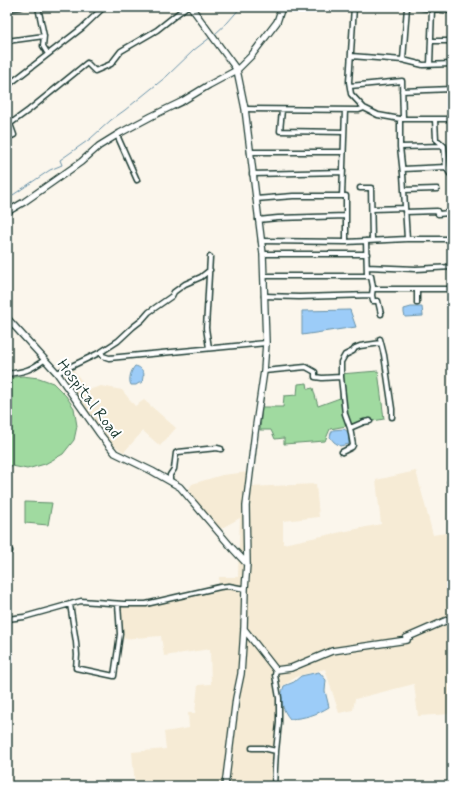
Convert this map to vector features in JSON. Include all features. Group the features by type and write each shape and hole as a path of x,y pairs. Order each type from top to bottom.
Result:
{"street":[{"path":"7,9 21,7"},
{"path":"38,7 44,36 43,46 48,54"},
{"path":"94,7 99,11"},
{"path":"7,86 82,28 104,7"},
{"path":"7,138 14,135 8,125 87,63 95,71 111,64 122,52 157,30 186,7"},
{"path":"190,7 237,70 250,152 263,254 264,276 266,343 264,371 254,432 246,506 248,564 245,589 241,674 236,698 225,786"},
{"path":"7,212 24,202 81,162 99,146 237,70 251,56 277,22 282,7"},
{"path":"354,7 349,82 351,94 364,108 378,116 401,119 452,119"},
{"path":"403,60 407,7"},
{"path":"416,7 452,11"},
{"path":"430,65 432,8"},
{"path":"7,42 44,36"},
{"path":"431,41 452,40"},
{"path":"351,56 403,60 423,65 452,64"},
{"path":"350,86 402,81 400,147 403,169 407,239"},
{"path":"402,92 452,89"},
{"path":"244,109 359,110 364,108"},
{"path":"282,110 280,131 344,132"},
{"path":"342,196 344,110"},
{"path":"434,120 436,139 444,146 446,167 450,174 452,174"},
{"path":"117,135 137,180"},
{"path":"400,147 444,146"},
{"path":"250,152 343,152"},
{"path":"403,169 446,167"},
{"path":"252,174 343,172"},
{"path":"360,188 371,188 372,240"},
{"path":"404,190 437,188"},
{"path":"256,199 293,196 346,196 346,242"},
{"path":"372,210 437,211 438,214 449,213"},
{"path":"258,220 346,216"},
{"path":"261,241 346,242 407,239 452,239"},
{"path":"366,241 367,275"},
{"path":"263,254 367,254"},
{"path":"209,348 206,328 210,257"},
{"path":"367,267 452,268"},
{"path":"57,373 101,352 118,341 149,312 172,296 174,292 185,284 201,277 210,270"},
{"path":"264,276 371,276 373,301 378,301 381,314"},
{"path":"373,288 452,289"},
{"path":"416,289 417,303"},
{"path":"264,296 299,297 372,295"},
{"name":"Hospital Road","path":"7,318 57,373 99,434 115,453 180,487 233,549 248,564"},
{"path":"342,452 353,445 350,428 345,414 341,362 345,355 353,351 355,348 381,341 392,417"},
{"path":"101,352 103,356 109,358 266,343"},
{"path":"7,374 30,369 44,360"},
{"path":"264,371 306,367 315,372 315,377 341,377"},
{"path":"350,428 370,421"},
{"path":"170,481 170,475 174,469 176,453 217,448 221,449"},
{"path":"7,620 24,617 81,601 118,604 146,604 220,587 229,586 245,589"},
{"path":"70,604 76,642 76,668 114,676 120,634 118,604"},
{"path":"276,670 291,668 332,651 407,640 406,638 452,618"},
{"path":"244,628 276,670 275,675 279,723 274,786"},
{"path":"252,748 263,748 276,751"}],"shaded area":[{"path":"73,369 88,390 101,386 122,390 135,406 144,400 176,428 160,446 143,431 124,452 112,444 63,376"},
{"path":"416,471 433,535 452,532 452,714 418,716 414,684 355,699 353,710 339,713 325,669 298,676 281,687 279,691 273,786 135,786 132,752 166,749 164,732 189,728 188,713 195,713 198,685 211,684 210,649 164,656 161,636 121,639 121,606 147,606 218,590 219,577 238,577 240,518 220,529 207,516 188,491 192,484 222,475 248,472 248,487 316,484 319,517 283,521 283,544 381,524 376,480"}],"green space":[{"path":"378,371 384,419 330,429 325,441 284,444 284,438 275,439 271,430 260,430 262,407 283,407 284,396 297,395 298,384 307,383 308,389 313,388 318,406 340,398 340,374"},
{"path":"22,376 39,378 53,383 66,396 74,408 77,426 74,440 63,454 45,464 27,469 7,465 7,378"},
{"path":"25,502 52,503 48,525 25,523"}],"water":[{"path":"411,307 422,307 423,316 405,317 404,309"},
{"path":"350,310 356,327 302,335 302,311"},
{"path":"135,366 141,368 144,374 142,383 131,385 130,375"},
{"path":"344,429 348,432 349,444 340,446 330,437 333,430"},
{"path":"319,672 326,680 325,691 329,707 310,716 290,719 282,704 282,690 284,686 294,682 301,676"}],"waterway":[{"path":"215,34 241,7"},
{"path":"7,199 50,170 62,165 60,160 90,139 111,120 167,76 194,50 211,37"}]}
